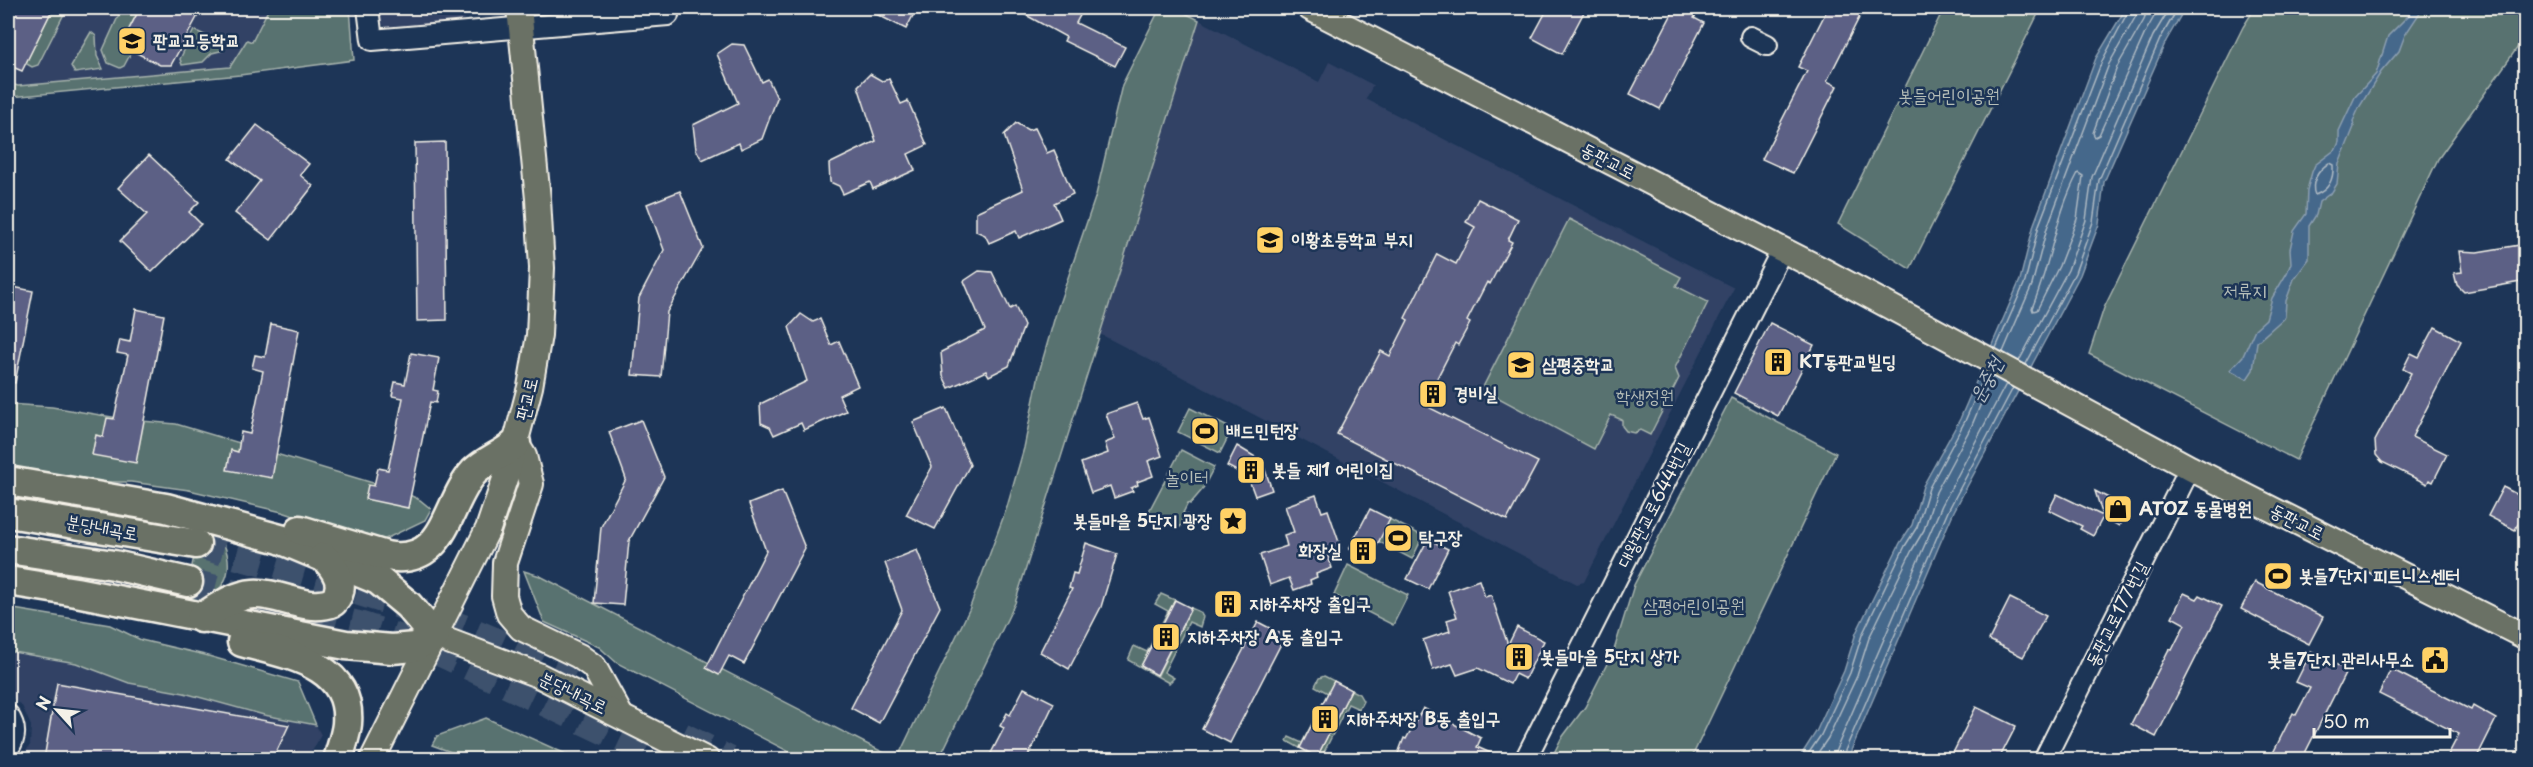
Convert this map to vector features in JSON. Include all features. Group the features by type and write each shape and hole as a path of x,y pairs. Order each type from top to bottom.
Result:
{"highway":[{"path":"144,504 180,498 380,554 404,556 422,551 436,540 470,478 480,467 506,452 516,443"},
{"path":"8,481 144,504 239,526 324,557 378,580 408,605 435,636 415,647 392,649 346,645 8,581"},
{"name":"분당내곡로","path":"8,513 196,544"},
{"name":"분당내곡로","path":"8,549 114,565 188,582"},
{"path":"201,618 240,597 254,594 315,606 333,602 340,591 340,581 336,570 324,557"},
{"path":"139,605 163,619 276,651 324,669 339,688 346,712 347,724 338,759"}],"main road":[{"name":"동판교로","path":"1310,8 1782,250 2190,468 2526,637"},
{"name":"판교로","path":"372,759 488,529 516,443 530,387 538,346 542,284 538,199 520,17"},
{"path":"516,443 524,456 531,484 505,563 504,596 509,614 521,628 579,656 594,667 621,716"},
{"name":"분당내곡로","path":"435,636 528,671 706,759"}],"street":[{"path":"368,8 372,40 520,17 668,15 668,8"},
{"name":"대왕판교로644번길","path":"1525,759 1782,250"},
{"name":"동판교로177번길","path":"2044,759 2190,468"},
{"path":"8,715 15,731 8,749"}],"shaded area":[{"name":"판교고등학교","path":"8,8 272,8 240,75 11,97 8,95"},
{"path":"375,8 474,8 470,15 459,22 391,29 379,23"},
{"path":"1199,20 1319,82 1329,62 1373,85 1366,99 1734,288 1584,582 1577,584 1098,333"},
{"path":"8,651 76,663 129,683 184,693 264,715 316,725 321,735 308,759 21,759 30,745 31,726 22,706 8,695"}],"green space":[{"path":"53,8 67,8 38,65 32,67 25,63"},
{"path":"122,8 140,8 121,44 132,51 124,66 120,68 108,63 103,50"},
{"path":"269,8 350,8 354,60 240,75 11,97 8,95 8,83 18,86 230,67 247,40 252,42"},
{"path":"1160,8 1175,8 1199,20 1015,603 939,759 897,759 969,610 1007,507 1024,448 1040,369 1056,313 1096,195 1122,85"},
{"name":"봇들어린이공원","path":"1944,8 2041,8 1910,269 1838,224"},
{"name":"저류지","path":"2255,8 2525,8 2525,37 2438,159 2296,460 2089,354 2104,308 2243,27"},
{"path":"194,30 225,45 233,33 224,50 212,53 203,62 182,65 180,59"},
{"path":"91,32 96,36 97,56 103,69 75,73 71,66"},
{"name":"학생정원","path":"1569,219 1681,277 1676,286 1708,302 1675,368 1679,378 1650,435 1640,430 1634,433 1626,431 1622,426 1622,420 1611,415 1594,449 1482,389"},
{"name":"삼평어린이공원","path":"1731,398 1836,453 1691,759 1551,759 1561,739 1585,707 1614,650 1634,585"},
{"path":"8,404 52,407 130,420 176,424 403,492 420,500 431,509 425,520 377,543 282,512 189,490 131,482 103,482 8,468"},
{"name":"배드민턴장","path":"1190,408 1232,429 1220,453 1178,432"},
{"name":"놀이터","path":"1181,450 1214,467 1202,490 1190,504 1188,503 1183,513 1187,515 1180,527 1149,511"},
{"name":"탁구장","path":"1385,517 1423,536 1412,559 1374,539"},
{"path":"200,528 218,533 224,544 228,564 224,583 218,591 198,603 185,599"},
{"path":"1348,565 1408,595 1393,625 1334,595"},
{"path":"524,571 540,576 896,759 803,759 617,663 599,647 544,622"},
{"path":"1161,594 1175,600 1141,666 1158,675 1191,608 1200,612 1203,617 1200,627 1189,622 1164,672 1174,678 1169,683 1128,660 1134,646 1147,652 1168,611 1155,604"},
{"path":"8,608 110,625 141,640 205,655 298,682 316,725 264,715 184,693 129,683 76,663 8,651"},
{"path":"1324,676 1334,681 1328,693 1315,686 1319,678"},
{"path":"1351,690 1359,694 1363,701 1359,709 1348,704 1323,754 1333,759 1319,759 1287,741 1289,737 1302,743 1324,700 1300,748 1317,757"},
{"path":"486,718 577,759 470,759 432,745 437,736"}],"water":[{"name":"운중천","path":"2126,8 2185,8 2166,41 2104,182 2099,224 2080,275 1954,511 1850,753 1846,759 1798,760 1816,732 1844,671 1856,633 1900,543 1912,525 1923,486 1960,419 2020,280 2034,224 2096,58"},
{"path":"2411,8 2423,8 2405,35 2399,51 2381,72 2360,106 2339,164 2337,184 2332,192 2319,202 2316,215 2309,226 2309,259 2294,279 2286,301 2285,317 2257,342 2253,370 2247,379 2230,370 2243,356 2255,329 2266,319 2272,298 2287,273 2291,263 2290,249 2294,231 2306,214 2307,190 2315,165 2336,149 2339,142 2339,131 2355,97 2376,74 2388,36 2409,15"}],"building":[{"path":"8,8 53,8 22,71 8,65"},
{"path":"140,8 202,8 171,65 160,65 121,45"},
{"path":"864,8 917,8 906,29"},
{"path":"1013,8 1084,8 1076,23 1125,47 1115,66 1064,41 1066,37"},
{"path":"1548,8 1586,8 1562,54 1532,38"},
{"path":"1675,8 1700,8 1694,18 1704,23 1660,109 1630,94"},
{"path":"1828,8 1864,8 1827,81 1837,86 1793,173 1762,159 1807,71 1798,67"},
{"path":"732,44 744,45 762,82 768,79 777,98 762,139 741,149 739,143 702,160 696,149 693,125 738,103 717,54"},
{"path":"870,74 882,81 889,79 901,104 908,101 927,145 908,154 915,170 873,189 870,182 843,194 839,186 830,182 829,164 876,141 858,86"},
{"path":"1016,123 1028,130 1035,128 1047,153 1054,150 1073,194 1054,203 1061,219 1019,238 1016,231 989,243 985,235 976,231 976,212 1023,190 1004,135"},
{"path":"257,125 309,164 300,175 313,186 271,240 235,213 260,181 230,159"},
{"path":"445,142 447,320 417,321 415,143"},
{"path":"149,155 199,202 189,212 201,224 152,272 120,241 147,214 118,188"},
{"path":"680,191 703,248 667,312 661,377 632,375 639,298 664,250 647,204"},
{"path":"1478,199 1518,219 1508,240 1512,242 1490,284 1487,282 1467,321 1470,323 1458,345 1455,343 1432,388 1439,391 1430,408 1538,462 1507,520 1337,434 1381,351 1390,356 1408,320 1405,318 1437,254 1456,264 1475,227 1466,222"},
{"path":"2526,244 2526,281 2464,292 2457,285 2454,273 2462,272 2459,251 2477,252"},
{"path":"979,271 992,272 1010,309 1015,306 1024,326 1009,366 989,376 986,371 949,388 943,376 941,352 985,330 964,281"},
{"path":"8,286 33,291 15,383 8,382"},
{"path":"136,309 164,315 136,463 92,455 96,435 103,437 107,418 114,419 128,355 117,353 120,340 130,342"},
{"path":"801,314 813,322 820,319 831,345 839,341 858,386 839,395 846,411 804,430 801,423 774,435 770,427 761,423 760,404 807,381 789,327"},
{"name":"KT동판교빌딩","path":"1770,323 1814,345 1778,416 1734,393"},
{"path":"271,324 299,330 272,478 227,470 231,450 238,452 241,432 250,434 263,371 252,368 255,355 265,357"},
{"path":"2435,327 2461,341 2412,437 2447,454 2433,482 2429,480 2427,484 2382,462 2376,455 2375,441 2411,373 2403,369 2411,353 2419,357"},
{"path":"411,353 439,358 433,390 438,391 436,403 430,402 408,508 365,499 368,485 374,486 378,468 388,470 403,398 392,396 395,382 405,384"},
{"path":"1137,403 1143,419 1149,417 1162,456 1148,461 1153,476 1137,482 1138,485 1131,488 1133,491 1114,498 1110,486 1091,493 1081,463 1108,453 1105,443 1115,439 1106,414"},
{"path":"946,408 970,465 935,529 906,515 932,467 913,422"},
{"path":"641,420 664,477 629,541 623,605 594,603 601,527 626,479 609,432"},
{"name":"봇들 제1 어린이집","path":"1237,446 1262,461 1272,490 1255,496 1248,477 1227,466"},
{"path":"2503,487 2526,499 2526,525 2519,522 2515,530 2488,516"},
{"path":"782,491 805,548 744,664 729,656 719,675 706,668 766,551 749,504"},
{"path":"2095,491 2128,508 2119,526 2103,517 2093,536 2080,529 2082,526 2049,510 2057,494 2103,516"},
{"path":"1316,495 1322,512 1328,510 1341,548 1327,553 1332,568 1316,574 1317,577 1310,580 1311,584 1294,590 1289,578 1270,585 1260,555 1287,546 1284,535 1294,532 1285,506"},
{"path":"1370,509 1390,519 1370,559 1349,549"},
{"path":"1428,539 1448,549 1428,589 1407,579"},
{"path":"1086,543 1117,554 1101,607 1069,669 1040,652 1072,589 1069,588 1073,573 1077,574"},
{"path":"917,550 940,607 879,723 851,708 902,610 885,563"},
{"path":"1479,580 1485,597 1491,595 1508,645 1517,627 1544,641 1525,679 1515,674 1510,684 1478,668 1457,675 1452,664 1433,670 1423,640 1450,631 1447,620 1457,617 1448,591"},
{"path":"2255,582 2323,617 2309,644 2241,609"},
{"path":"2184,593 2197,599 2200,595 2222,606 2156,737 2131,724 2169,649 2172,650 2185,624 2172,617"},
{"path":"2010,598 2046,616 2023,657 1989,640"},
{"name":"지하주차장 A동 출입구","path":"1175,600 1191,608 1157,675 1141,666"},
{"path":"1258,622 1285,636 1230,743 1202,729"},
{"path":"2311,652 2347,670 2302,759 2270,759 2293,713 2296,715 2310,688 2296,682"},
{"path":"2391,669 2471,710 2473,706 2496,719 2476,759 2446,759 2459,734 2379,694"},
{"name":"지하주차장 B동 출입구","path":"1334,681 1351,690 1317,757 1300,748"},
{"path":"57,683 289,725 273,759 44,759"},
{"path":"1024,688 1054,703 1035,743 1026,759 988,759 1004,728 1000,726 1007,713 1010,715"},
{"path":"1976,707 2016,726 1999,759 1950,759"},
{"path":"1423,708 1481,738 1477,747 1504,759 1396,759 1404,738 1406,739"}],"tunnel":[{"path":"196,544 435,617 495,641 572,680"},
{"path":"188,582 359,625 435,650 666,760"},
{"path":"682,736 729,760"}],"place":[{"name":"판교고등학교","path":"132,41"},
{"name":"이황초등학교 부지","path":"1270,240"},
{"name":"KT동판교빌딩","path":"1778,362"},
{"name":"삼평중학교","path":"1521,365"},
{"name":"경비실","path":"1433,394"},
{"name":"배드민턴장","path":"1205,431"},
{"name":"봇들 제1 어린이집","path":"1251,470"},
{"name":"ATOZ 동물병원","path":"2118,509"},
{"name":"봇들마을 5단지 광장","path":"1233,521"},
{"name":"탁구장","path":"1398,538"},
{"name":"화장실","path":"1363,551"},
{"name":"봇들7단지 피트니스센터","path":"2278,576"},
{"name":"지하주차장 출입구","path":"1228,604"},
{"name":"지하주차장 A동 출입구","path":"1166,637"},
{"name":"봇들마을 5단지 상가","path":"1519,657"},
{"name":"봇들7단지 관리사무소","path":"2435,660"},
{"name":"지하주차장 B동 출입구","path":"1325,719"}]}
